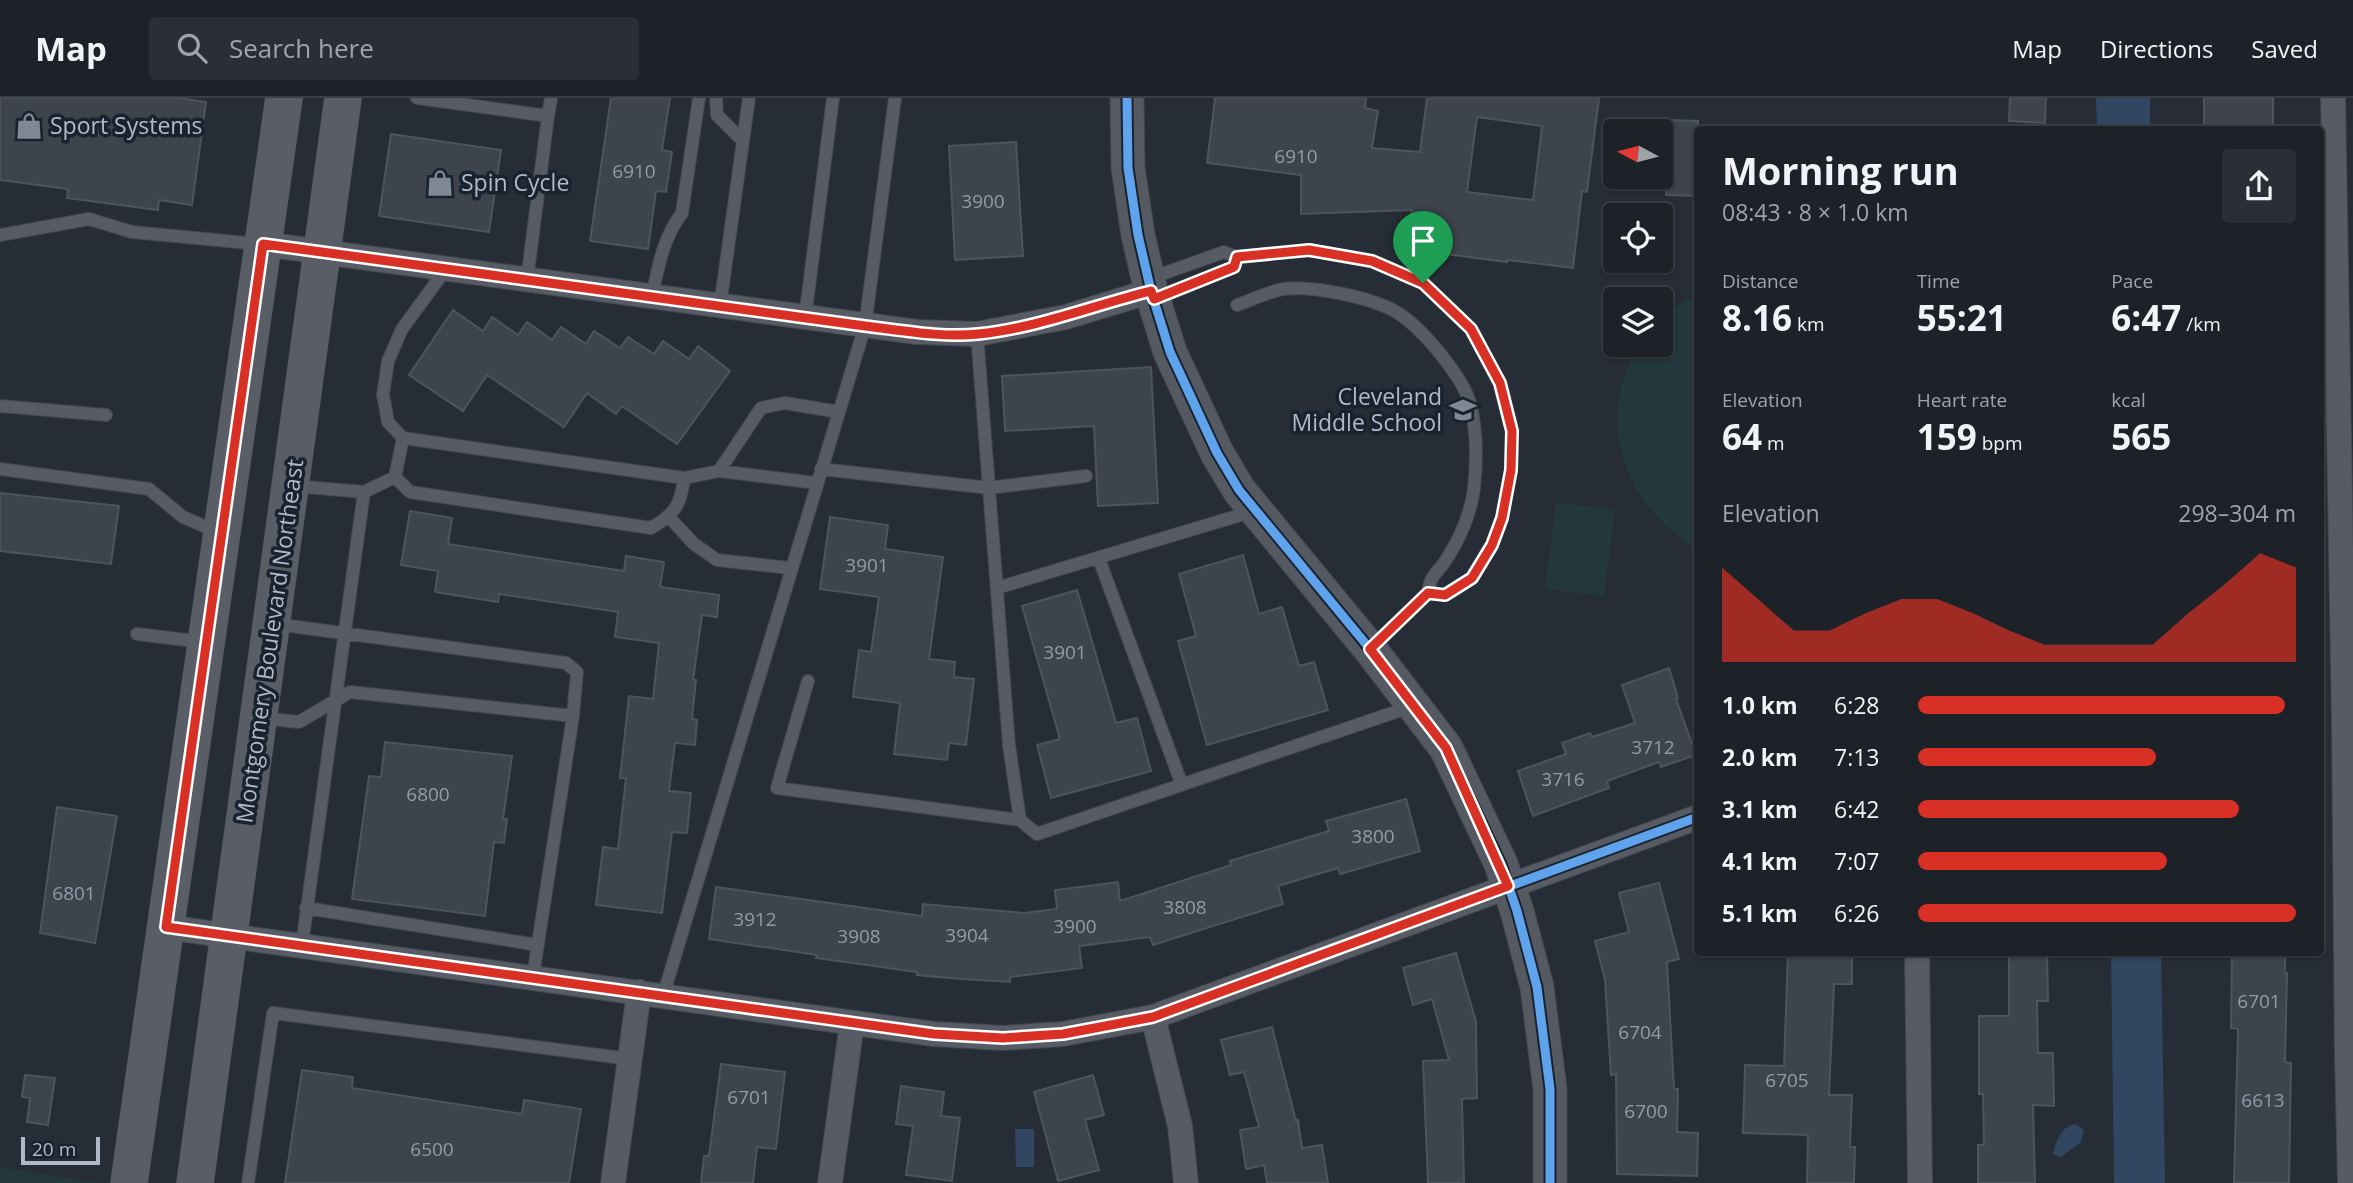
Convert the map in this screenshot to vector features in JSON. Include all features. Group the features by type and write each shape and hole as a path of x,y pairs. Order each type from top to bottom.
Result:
{"main road":[{"path":"129,1183 284,98"},
{"name":"Montgomery Boulevard Northeast","path":"195,1183 231,935 343,98"}],"street":[{"path":"1127,98 1128,169 1138,235 1151,290 1170,352 1217,453 1239,490 1370,649 1446,748 1508,886 1537,987 1550,1088 1550,1183"},
{"path":"2333,98 2346,383 2350,1183"},
{"path":"263,244 917,332 977,334 1066,317 1151,290"},
{"path":"166,927 533,976 934,1034 1003,1038 1063,1034 1153,1017 1694,818"},
{"path":"1917,956 1920,1183"},
{"path":"613,1183 630,1059 651,994"},
{"path":"1153,1017 1180,1126 1186,1183"},
{"path":"830,1183 852,1023"}],"lane":[{"path":"421,98 548,116"},
{"path":"527,280 551,98"},
{"path":"652,297 661,252 674,223 682,213 699,98"},
{"path":"716,98 717,115 743,141"},
{"path":"720,306 749,98"},
{"path":"805,318 833,98"},
{"path":"651,994 790,568 865,326 895,98"},
{"path":"0,235 89,219 132,232 263,244"},
{"path":"1151,290 1224,252 1237,257 1309,250 1372,261 1423,283 1471,329 1500,383 1512,431 1511,470 1502,518 1492,545 1472,578 1445,595 1428,593"},
{"path":"1151,290 1234,267 1237,257"},
{"path":"446,269 402,329 388,361 383,396 388,422 403,438 684,478 719,471 816,483"},
{"path":"1237,305 1283,289 1315,290 1357,297 1401,315 1442,355 1469,401 1476,443 1474,488 1469,516 1447,559 1430,579 1428,593 1370,649"},
{"path":"977,334 1009,745 1020,820"},
{"path":"719,471 761,408 785,402 839,412"},
{"path":"0,406 106,415"},
{"path":"395,477 403,438"},
{"path":"821,469 989,488 1086,476"},
{"path":"0,470 149,489 183,517 222,534"},
{"path":"291,486 364,492 395,477"},
{"path":"395,477 410,492 651,528 669,517 682,498 684,478"},
{"path":"302,945 364,492"},
{"path":"997,589 1256,511"},
{"path":"669,517 694,544 717,559 790,568"},
{"path":"1099,559 1182,785"},
{"path":"272,623 566,663 577,672 573,716 533,976"},
{"path":"137,634 206,643"},
{"path":"808,681 777,788 1020,820 1037,834 1413,706"},
{"path":"260,718 299,722 350,692 573,716"},
{"path":"306,908 538,945"},
{"path":"248,1183 273,1013 630,1059"}],"green space":[{"path":"1694,296 1694,547 1672,531 1651,510 1623,459 1618,430 1618,401 1626,373 1635,357 1673,357 1673,310"},
{"path":"1556,502 1615,510 1604,596 1545,589"},
{"path":"0,1167 96,1183 0,1183"}],"water":[{"path":"2096,98 2150,98 2150,126 2097,126"},
{"path":"2111,956 2161,956 2165,1183 2114,1183"},
{"path":"2076,1124 2084,1130 2081,1142 2061,1157 2056,1156 2053,1153 2060,1134"},
{"path":"1015,1129 1034,1129 1034,1167 1016,1167"}],"building":[{"path":"0,98 179,98 206,102 192,205 159,200 158,210 67,198 68,189 0,180"},
{"path":"611,98 670,98 662,150 672,152 666,192 656,191 648,249 590,241"},
{"path":"1215,98 1366,98 1365,108 1378,111 1372,148 1420,152 1427,98 1599,98 1587,192 1582,191 1573,268 1407,249 1412,210 1301,214 1301,175 1207,163","holes":["1477,117 1542,126 1533,200 1467,192"]},
{"path":"2010,98 2046,98 2045,123 2009,121"},
{"path":"2204,98 2273,98 2273,126 2204,126"},
{"path":"1673,120 1698,121 1698,126 1694,126 1694,196 1666,195 1666,189 1673,189"},
{"name":"Spin Cycle","path":"391,134 501,150 489,232 379,216"},
{"path":"1016,142 1023,256 955,260 949,146"},
{"path":"453,310 483,331 492,317 518,335 527,322 552,340 561,327 586,344 594,331 620,348 628,337 654,354 663,341 689,359 698,346 730,371 677,444 622,406 616,414 587,393 564,427 487,375 463,411 409,375"},
{"path":"1151,367 1158,503 1098,506 1094,426 1005,431 1002,376"},
{"path":"0,493 119,506 111,564 0,551"},
{"path":"410,511 452,518 448,544 624,571 626,556 664,562 660,587 719,595 717,617 702,615 693,680 696,680 692,719 697,720 695,745 675,743 669,791 691,793 687,833 672,832 662,913 596,905 603,847 618,849 626,778 620,778 629,696 653,699 659,643 615,637 618,612 499,594 498,602 435,592 438,571 401,565"},
{"path":"830,517 888,525 885,549 943,557 929,659 955,662 954,677 974,679 966,745 949,743 947,760 894,754 900,703 853,697 859,650 871,652 879,597 820,589"},
{"path":"1243,555 1259,614 1282,607 1299,666 1314,662 1328,710 1207,745 1178,641 1196,636 1179,574"},
{"path":"1077,590 1116,723 1137,718 1151,771 1051,798 1037,745 1060,739 1022,606"},
{"path":"1669,668 1694,756 1661,767 1659,762 1607,781 1609,788 1533,816 1518,771 1566,754 1562,743 1590,733 1592,737 1635,723 1622,685"},
{"path":"385,742 512,756 503,819 507,819 504,843 494,842 485,916 352,899 369,776 381,777"},
{"path":"1406,799 1420,851 1340,874 1338,868 1278,886 1283,904 1153,945 1150,937 1079,946 1082,968 1010,977 1010,982 961,979 917,975 917,972 709,939 716,887 922,916 923,904 1024,913 1057,909 1055,890 1118,882 1120,901 1231,865 1230,861 1329,831 1326,821"},
{"path":"57,807 117,816 95,943 40,933"},
{"path":"1659,883 1679,959 1667,962 1674,1089 1678,1089 1677,1132 1698,1133 1697,1176 1617,1174 1616,1074 1611,1075 1605,980 1595,941 1629,932 1619,893"},
{"path":"1456,953 1476,1022 1477,1098 1462,1099 1464,1183 1428,1183 1423,1061 1449,1060 1432,999 1413,1005 1403,968"},
{"path":"1788,956 1852,956 1852,984 1834,984 1829,1095 1852,1095 1850,1147 1855,1147 1854,1183 1807,1183 1808,1135 1743,1133 1745,1065 1784,1066"},
{"path":"2009,956 2047,956 2048,1001 2037,1001 2038,1053 2053,1053 2054,1106 2033,1105 2035,1183 1978,1183 1978,1145 1984,1145 1983,1094 1979,1094 1979,1016 2009,1016"},
{"path":"2232,956 2285,956 2285,1062 2291,1063 2289,1183 2234,1183 2238,1029 2231,1028"},
{"path":"1272,1027 1296,1121 1298,1120 1302,1148 1322,1145 1328,1183 1267,1183 1264,1165 1246,1169 1240,1130 1259,1127 1244,1072 1230,1075 1221,1040"},
{"path":"721,1064 785,1072 776,1149 757,1147 753,1183 701,1183 704,1156 709,1156"},
{"path":"302,1070 353,1077 352,1088 522,1114 524,1100 581,1109 569,1183 285,1183"},
{"path":"25,1075 55,1078 48,1125 27,1122 30,1098 22,1097"},
{"path":"1093,1075 1104,1115 1085,1120 1099,1170 1058,1181 1034,1092"},
{"path":"901,1086 944,1092 941,1116 960,1118 952,1181 906,1175 913,1126 896,1124"}],"cycle path":[{"path":"1127,98 1128,168 1138,235 1151,291 1170,352 1217,453 1239,490 1370,649 1446,748 1501,864 1517,911 1537,987 1550,1089 1550,1183"},
{"path":"166,927 934,1034 1003,1038 1063,1034 1153,1017 1694,818"}],"place":[{"name":"Sport Systems","path":"29,126"},
{"name":"Spin Cycle","path":"440,183"},
{"name":"Cleveland Middle School","path":"1463,410"}],"route":[{"path":"263,244 917,332 977,334 1066,317 1151,291 1154,299 1234,267 1237,257 1264,253 1309,250 1372,261 1423,283 1471,329 1500,383 1512,431 1511,470 1502,518 1492,545 1472,578 1445,595 1428,593 1370,649 1446,748 1501,864 1508,886 1153,1017 1063,1034 1003,1038 934,1034 533,976 166,927 263,244"}]}
